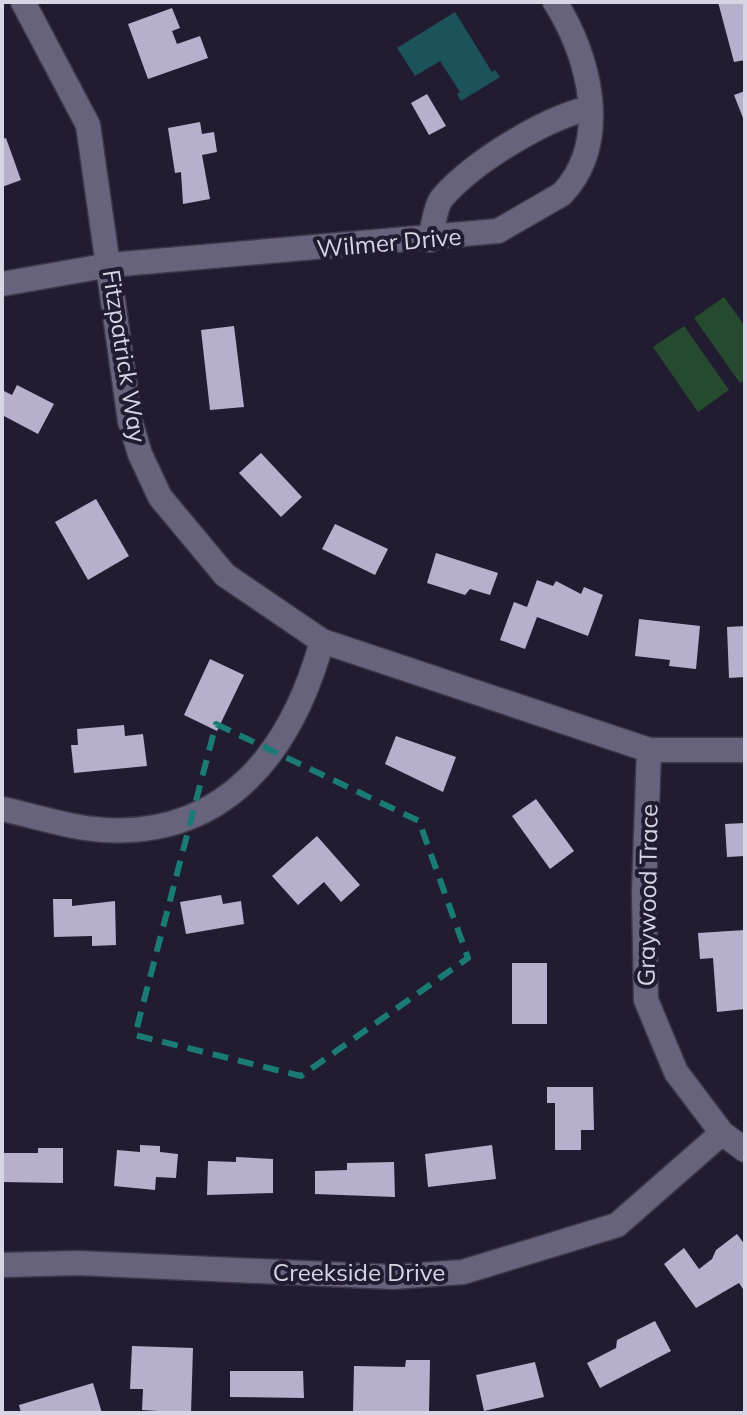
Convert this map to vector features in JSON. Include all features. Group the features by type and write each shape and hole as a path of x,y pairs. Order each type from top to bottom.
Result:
{"street":[{"name":"Fitzpatrick Way","path":"23,2 88,125 130,421 140,454 160,497 225,575 322,641 649,750 745,750"},
{"name":"Wilmer Drive","path":"2,284 110,265 430,240 498,231 562,194 570,186 585,150 590,108 587,71 575,33 555,2"},
{"path":"430,240 440,200 463,181 533,128 562,114 590,108"},
{"path":"2,809 103,830 172,826 228,798 266,762 311,678 322,641"},
{"name":"Graywood Trace","path":"649,750 644,892 646,1000 676,1072 722,1133 745,1150"},
{"name":"Creekside Drive","path":"2,1265 78,1263 393,1277 463,1272 617,1225 722,1133"}],"highlighted area":[{"path":"216,724 419,821 468,958 301,1076 135,1035"}],"shaded area":[{"path":"455,12 492,72 495,70 500,77 461,101 457,94 460,92 440,61 415,76 397,48"},
{"path":"724,297 745,326 745,380 740,383 694,318"},
{"path":"684,326 729,390 698,412 653,347"}],"building":[{"path":"718,2 745,2 745,60 734,62"},
{"path":"172,8 180,28 172,31 177,44 200,36 208,58 148,79 128,24"},
{"path":"745,91 745,123 734,95"},
{"path":"427,94 446,126 429,135 411,103"},
{"path":"200,122 202,134 214,132 217,152 202,155 210,199 183,204 181,172 175,173 168,128"},
{"path":"6,138 21,180 2,187 2,139"},
{"path":"234,326 244,407 210,410 201,330"},
{"path":"17,385 54,404 38,434 2,415 2,390 12,395"},
{"path":"261,453 302,497 281,517 239,473"},
{"path":"96,499 129,556 88,580 55,522"},
{"path":"335,524 388,549 375,575 322,549"},
{"path":"436,553 498,573 490,595 470,589 465,595 427,583"},
{"path":"537,580 553,586 556,581 581,594 584,587 603,595 588,636 537,617 525,649 500,640 514,602 527,607"},
{"path":"639,619 700,626 696,669 669,666 670,660 635,656"},
{"path":"745,626 745,677 729,678 727,627"},
{"path":"210,659 244,675 217,731 184,715"},
{"path":"124,725 125,736 143,734 147,766 74,773 71,745 78,745 77,729"},
{"path":"396,736 456,757 443,792 385,764"},
{"path":"536,799 574,851 550,869 512,816"},
{"path":"745,823 745,856 727,857 725,824"},
{"path":"317,836 360,885 341,902 324,882 298,905 272,876"},
{"path":"221,895 223,904 241,901 244,924 186,934 180,902"},
{"path":"53,899 72,899 72,906 115,901 116,945 92,946 92,936 54,937"},
{"path":"745,930 745,1009 717,1012 713,958 700,959 698,933"},
{"path":"512,963 547,963 547,1024 512,1024"},
{"path":"547,1087 593,1087 594,1130 581,1130 581,1150 555,1150 555,1103 547,1103"},
{"path":"140,1145 160,1146 160,1152 178,1154 176,1178 156,1177 155,1190 114,1186 117,1150 140,1152"},
{"path":"492,1145 496,1179 428,1187 425,1154"},
{"path":"38,1148 63,1148 63,1183 2,1182 2,1153 38,1153"},
{"path":"236,1157 273,1159 273,1193 207,1195 208,1161 236,1162"},
{"path":"394,1162 395,1197 315,1194 315,1171 347,1170 347,1163"},
{"path":"737,1234 745,1245 745,1292 739,1283 696,1308 664,1264 684,1248 699,1269 712,1259 716,1250"},
{"path":"655,1321 671,1351 600,1388 587,1363 616,1348 617,1340"},
{"path":"132,1346 193,1348 191,1413 142,1410 143,1389 130,1389"},
{"path":"406,1360 430,1360 429,1412 353,1413 354,1366 405,1367"},
{"path":"535,1362 544,1397 484,1411 476,1375"},
{"path":"230,1371 303,1371 304,1398 230,1397"},
{"path":"93,1383 102,1413 21,1413 19,1405"}]}
